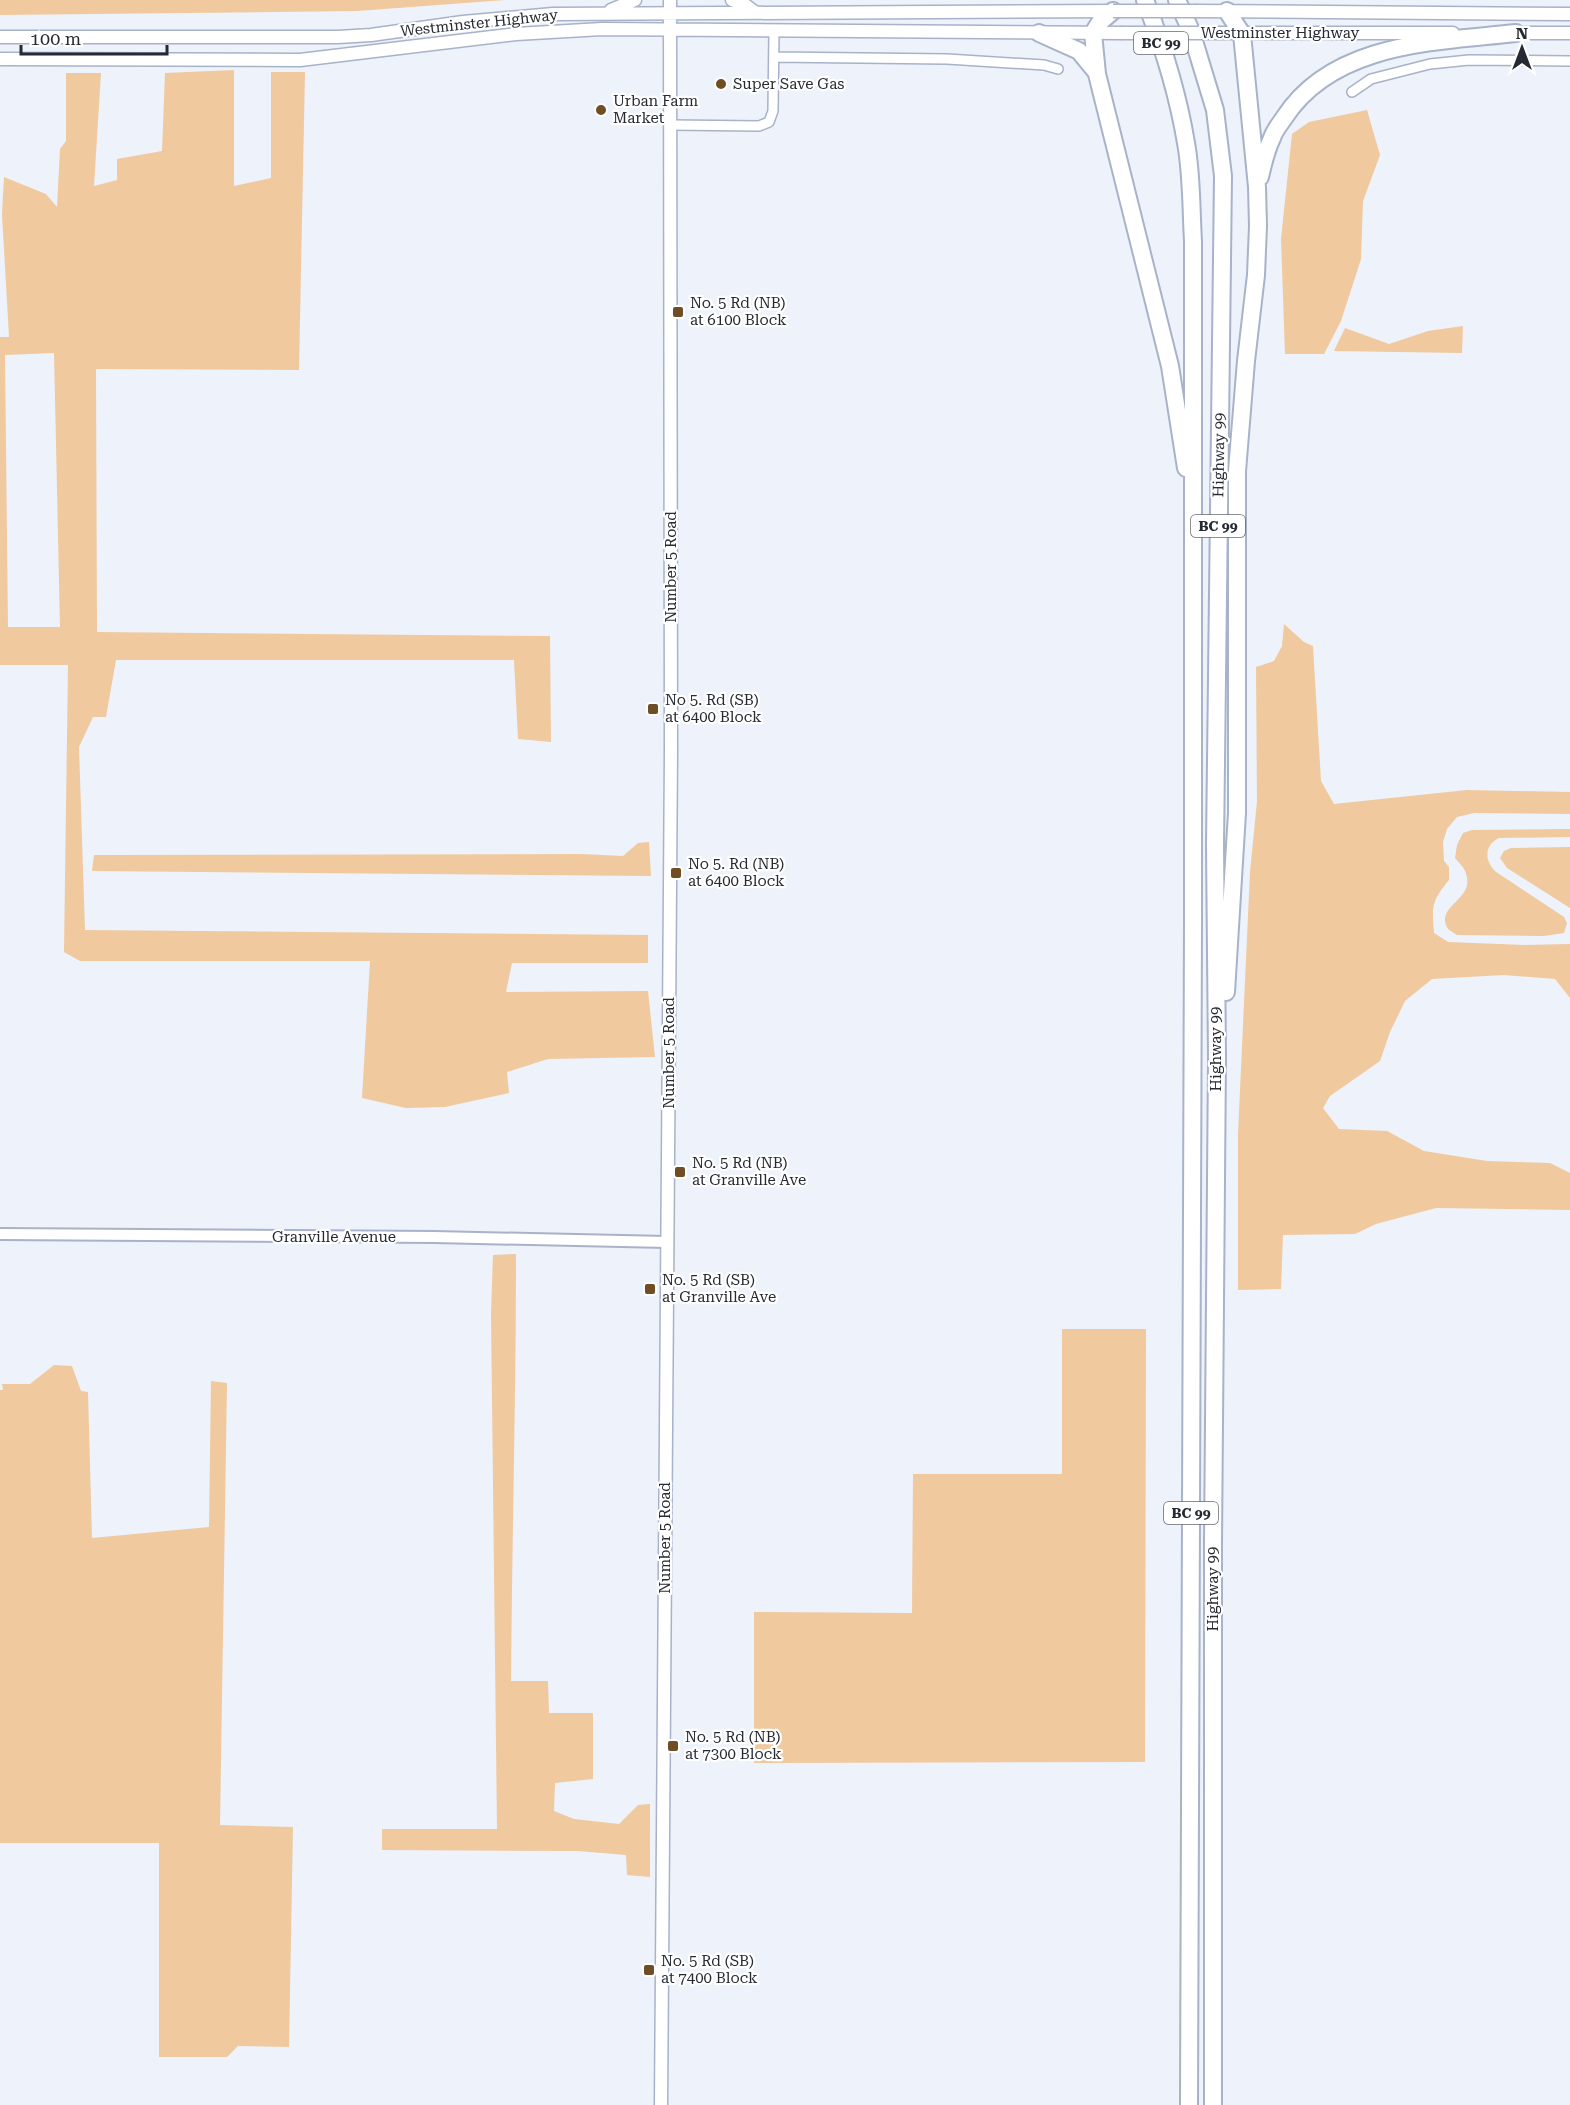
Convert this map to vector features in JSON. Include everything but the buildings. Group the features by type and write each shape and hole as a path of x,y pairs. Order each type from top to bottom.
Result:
{"highway":[{"name":"Highway 99","path":"1145,0 1175,88 1187,145 1193,241 1190,2105"},
{"name":"Highway 99","path":"1177,0 1191,31 1212,100 1223,176 1215,845 1213,2105"},
{"path":"1113,11 1100,22 1093,33 1097,74 1170,366 1185,464 1194,498"},
{"path":"1216,1058 1226,1001 1237,823 1237,471 1256,275 1257,187 1242,34 1219,11"},
{"path":"1039,33 1079,51 1097,74"},
{"path":"1257,187 1272,136 1292,105 1313,85 1334,72 1357,61 1406,46 1516,33"}],"main road":[{"path":"603,13 635,0"},
{"path":"732,0 744,4 756,13"},
{"name":"Westminster Highway","path":"0,37 338,37 371,35 500,18 603,13 670,6 756,13 1219,11 1570,14"},
{"name":"Number 5 Road","path":"661,2105 671,764 670,6"},
{"name":"Westminster Highway","path":"0,59 300,60 516,34 602,29 1242,34 1570,33"}],"street":[{"path":"670,125 764,125 769,122 773,111 774,30"},
{"path":"774,57 958,59 1044,65 1058,69"},
{"path":"1352,92 1371,79 1430,64 1469,60 1570,61"},
{"name":"Granville Avenue","path":"0,1234 422,1237 667,1242"}],"shaded area":[{"path":"0,0 505,0 357,11 0,15"},
{"path":"234,70 234,186 271,178 271,72 305,72 299,370 96,369 97,632 550,636 551,742 518,739 514,660 116,660 106,717 93,717 79,747 85,930 648,935 648,963 512,963 506,992 648,991 655,1057 548,1059 507,1072 509,1093 445,1107 406,1108 362,1098 370,961 80,961 64,952 68,665 0,665 0,337 9,337 2,214 4,177 46,194 57,207 60,149 66,141 66,73 101,73 94,186 117,180 117,159 162,151 165,73","holes":["54,353 60,627 8,627 5,355"]},
{"path":"1367,110 1380,155 1363,201 1361,259 1341,321 1324,354 1285,354 1281,239 1292,134 1309,122"},
{"path":"1463,326 1462,353 1334,351 1345,328 1389,344 1428,331"},
{"path":"1284,624 1304,642 1313,646 1321,781 1334,804 1467,790 1570,792 1570,814 1474,813 1457,817 1447,829 1443,842 1444,861 1449,867 1449,880 1436,899 1433,916 1434,933 1448,942 1570,944 1570,998 1555,979 1504,975 1432,979 1405,1001 1390,1032 1380,1061 1330,1096 1323,1108 1339,1129 1387,1131 1424,1151 1487,1161 1550,1163 1570,1173 1570,1210 1436,1208 1376,1224 1355,1234 1283,1235 1281,1289 1238,1290 1238,1134 1250,872 1257,801 1256,667 1274,661 1282,646"},
{"path":"1570,829 1570,837 1499,838 1488,849 1487,854 1489,863 1496,872 1564,917 1567,923 1564,933 1544,936 1457,935 1448,929 1445,921 1446,913 1466,888 1467,879 1464,869 1455,858 1457,845 1463,833 1472,830"},
{"path":"649,842 651,876 92,871 94,855 581,854 623,856 638,843"},
{"path":"1570,847 1570,908 1507,868 1500,858 1504,851 1511,848"},
{"path":"516,1254 511,1681 548,1681 549,1713 593,1713 593,1779 555,1783 554,1811 574,1819 619,1824 638,1805 650,1804 650,1877 627,1875 626,1855 578,1851 382,1850 382,1829 497,1829 491,1313 493,1255"},
{"path":"1062,1329 1146,1329 1145,1762 754,1763 754,1612 912,1613 913,1474 1062,1474"},
{"path":"54,1365 72,1366 81,1391 88,1392 92,1538 209,1527 211,1381 227,1383 220,1825 293,1827 289,2047 238,2046 227,2057 159,2057 159,1843 0,1843 0,1390 3,1390 2,1384 30,1384"}],"place":[{"name":"Super Save Gas","path":"721,84"},
{"name":"Urban Farm Market","path":"601,110"},
{"name":"No. 5 Rd (NB) at 6100 Block","path":"678,312"},
{"name":"No 5. Rd (SB) at 6400 Block","path":"653,709"},
{"name":"No 5. Rd (NB) at 6400 Block","path":"676,873"},
{"name":"No. 5 Rd (NB) at Granville Ave","path":"680,1172"},
{"name":"No. 5 Rd (SB) at Granville Ave","path":"650,1289"},
{"name":"No. 5 Rd (NB) at 7300 Block","path":"673,1746"},
{"name":"No. 5 Rd (SB) at 7400 Block","path":"649,1970"}]}
